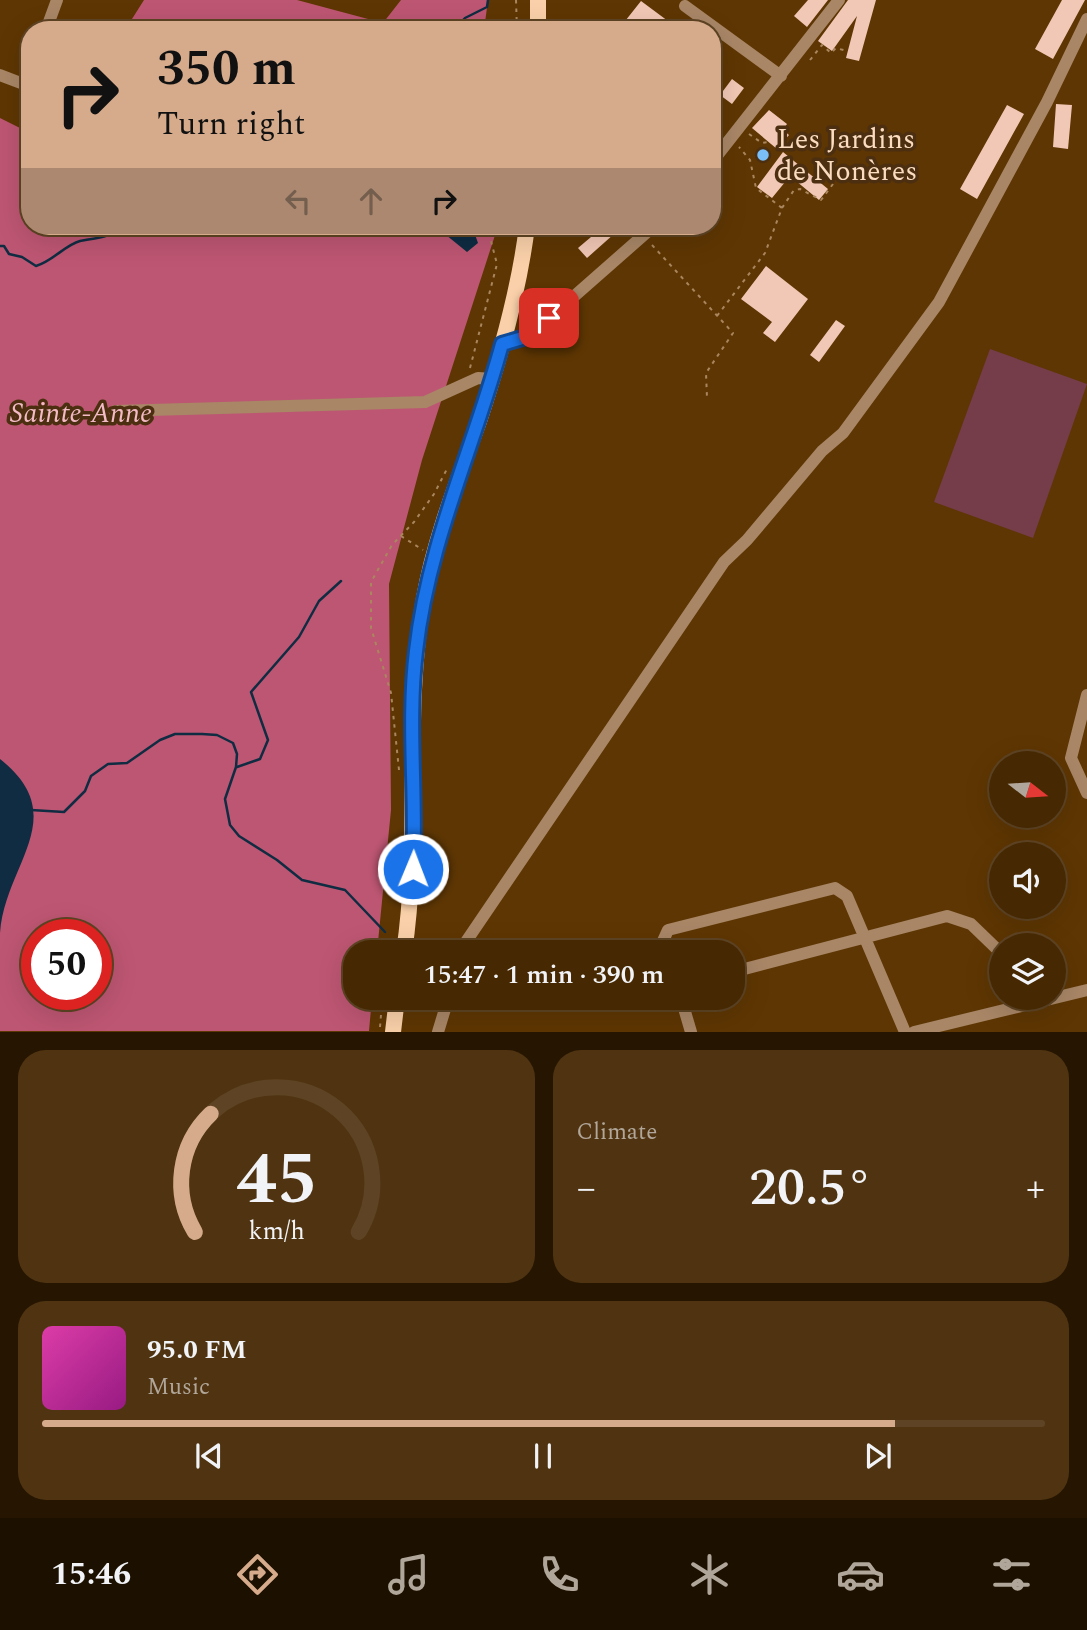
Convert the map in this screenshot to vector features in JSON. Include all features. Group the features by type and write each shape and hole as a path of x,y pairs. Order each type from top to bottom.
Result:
{"main road":[{"path":"538,0 538,21"},
{"path":"405,940 414,848 413,685 419,624 433,558 485,378 502,344 525,235"},
{"path":"393,1031 396,1010"}],"street":[{"path":"49,21 57,0"},
{"path":"721,150 839,0"},
{"path":"685,6 706,21"},
{"path":"467,940 724,562 747,540 822,451 844,433 939,302 1087,19"},
{"path":"721,32 781,76"},
{"path":"0,75 21,83"},
{"path":"502,344 529,336 643,235"},
{"path":"115,411 425,401 485,378"},
{"path":"1087,695 1071,758 1087,793"},
{"path":"663,940 668,930 835,888 847,895 905,1031"},
{"path":"745,969 947,916 971,923 989,941"},
{"path":"1066,994 1087,990"},
{"path":"438,1031 445,1010"},
{"path":"685,1010 691,1031"},
{"path":"914,1031 999,1010"}],"path":[{"path":"516,0 517,21"},
{"path":"810,60 822,45 831,53 836,48 847,51"},
{"path":"740,127 762,143 768,142"},
{"path":"730,139 751,160 755,188 782,208"},
{"path":"717,316 765,253 782,208 794,190 800,189 821,200 833,184"},
{"path":"485,378 472,377 470,370 497,264 489,235"},
{"path":"651,235 654,251 733,333 706,373 707,398"},
{"path":"400,536 433,558"}],"shaded area":[{"path":"990,349 1087,384 1033,538 934,502"}],"green space":[{"path":"144,0 297,0 376,21 131,21"},
{"path":"401,0 488,0 485,21 385,21"},
{"name":"Sainte-Anne","path":"0,118 21,128 21,235 495,235 422,460 389,584 391,810 378,940 343,940 343,1010 371,1010 369,1031 0,1031"}],"water":[{"path":"446,235 475,235 478,243 467,252"},
{"path":"0,759 21,780 32,801 33,821 29,842 4,908 0,933"}],"building":[{"path":"808,0 828,0 807,27 794,16"},
{"path":"848,0 876,0 859,61 846,58 857,16 832,51 818,41"},
{"path":"1062,0 1085,0 1053,59 1035,49"},
{"path":"641,1 668,21 625,21"},
{"path":"732,79 744,88 732,104 721,94"},
{"path":"1056,104 1072,105 1068,149 1053,147"},
{"path":"1007,105 1024,114 977,199 960,189"},
{"path":"769,110 787,124 783,130 789,135 777,149 752,128"},
{"path":"783,152 828,189 819,200 790,176 772,198 757,187"},
{"path":"593,235 613,235 587,258 578,248"},
{"path":"766,266 808,299 775,342 763,333 772,322 741,299"},
{"path":"836,320 845,326 819,362 810,355"}],"waterway":[{"path":"462,21 487,7 488,0"},
{"path":"0,246 4,246 9,254 22,257 36,266 74,243 108,235"},
{"path":"237,767 260,759 268,740 251,692 299,637 319,601 341,581"},
{"path":"31,810 64,812 85,791 91,776 108,764 127,763 160,740 175,734 217,735 233,743 237,754 236,767 225,799 230,825 239,836 302,880 345,890 385,932"}],"place":[{"name":"Les Jardins de Nonères","path":"763,155"}],"route":[{"path":"413,869 411,737 415,652 435,548 502,344 518,342 529,336 549,318"}]}
